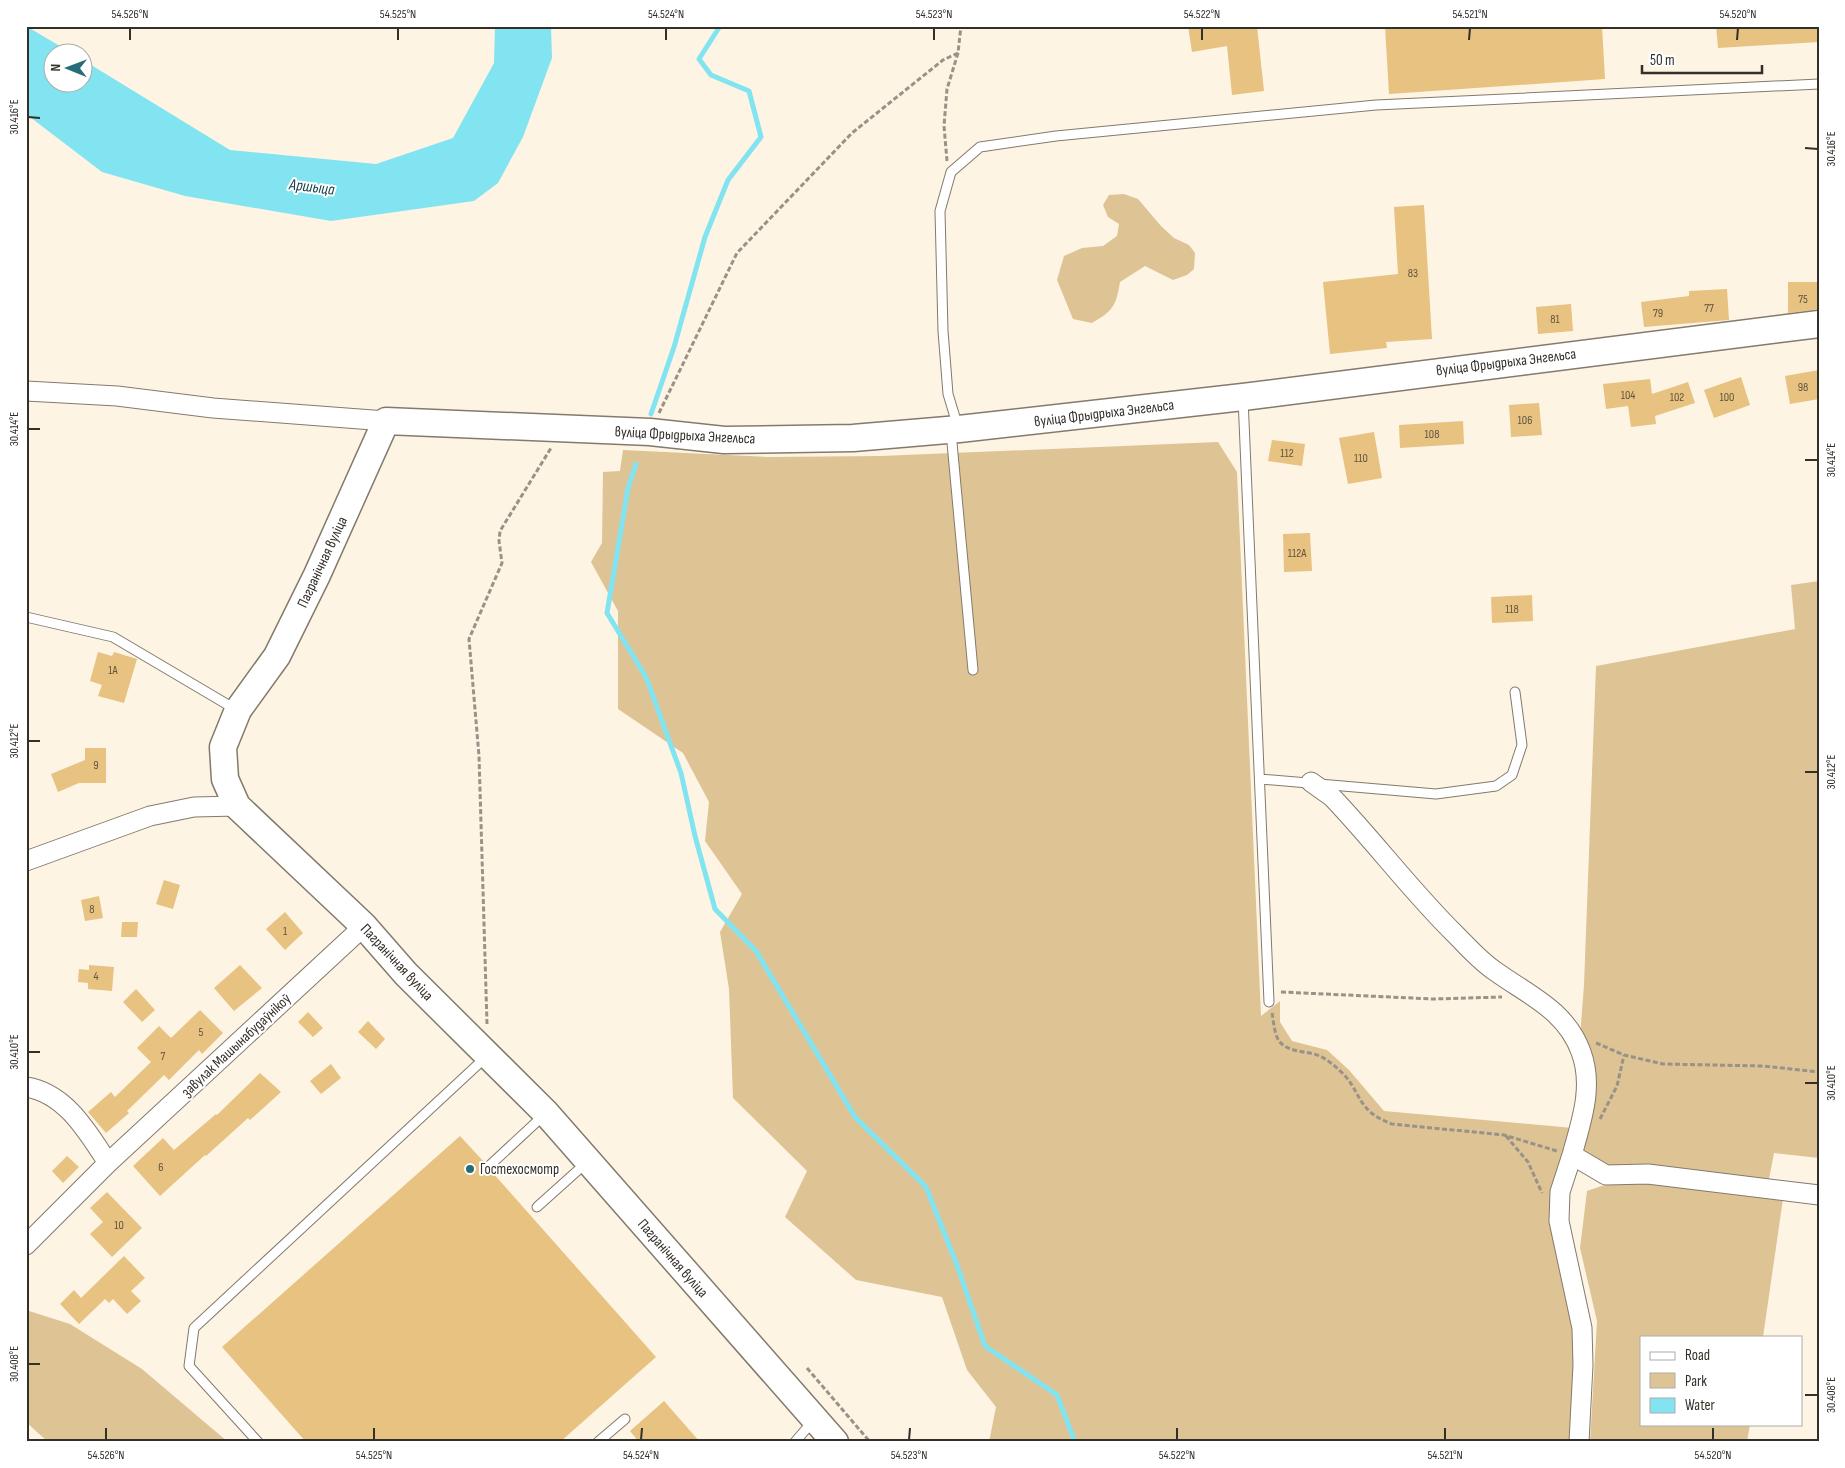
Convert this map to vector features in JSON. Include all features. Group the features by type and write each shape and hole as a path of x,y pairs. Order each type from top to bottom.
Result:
{"street":[{"name":"вуліца Фрыдрыха Энгельса","path":"386,421 650,432 724,440 853,438 954,430 1243,397 1819,324"},
{"path":"26,391 117,396 213,408 386,421"},
{"name":"Пагранічная вуліца","path":"386,421 318,575 277,656 238,710 223,747 225,779 237,806 364,926 406,974 546,1113 834,1442"},
{"path":"1311,782 1332,797 1435,915 1482,961 1550,1007 1572,1034 1581,1051 1586,1072 1585,1110 1560,1192 1560,1221 1582,1328 1583,1365 1579,1442"},
{"path":"26,861 150,816 194,807 237,806"},
{"name":"завулак Машынабудаўнікоў","path":"26,1246 108,1163 364,926"},
{"path":"26,1087 59,1101 80,1121 108,1163"},
{"path":"1572,1155 1606,1175 1648,1174 1819,1195"}],"lane":[{"path":"973,670 954,430 948,394 943,331 940,211 951,172 980,147 1056,136 1376,105 1819,84"},
{"path":"1243,397 1270,1002"},
{"path":"26,617 113,637 238,710"},
{"path":"1260,779 1436,794 1496,786 1512,775 1522,745 1515,692"},
{"path":"258,1442 189,1366 194,1328 488,1055"},
{"path":"488,1167 546,1113"},
{"path":"537,1207 588,1161"},
{"path":"598,1442 625,1419"},
{"path":"795,1442 815,1419"}],"path":[{"path":"951,172 947,160 944,126 947,89 958,53 961,26"},
{"path":"650,432 738,253 852,133 943,60 958,53"},
{"path":"488,1055 479,756 469,639 502,563 499,541 500,531 564,428"},
{"path":"1269,992 1433,999 1535,997"},
{"path":"1270,1002 1279,1041 1294,1050 1320,1056 1340,1071 1364,1106 1373,1114 1392,1124 1504,1135 1572,1155"},
{"path":"1572,1034 1624,1054 1663,1064 1763,1066 1819,1072"},
{"path":"1504,1135 1528,1162 1543,1195"},
{"path":"807,1368 870,1442"}],"green space":[{"path":"1124,194 1138,199 1174,238 1189,245 1195,253 1194,269 1187,275 1173,280 1145,266 1120,282 1115,302 1105,315 1092,323 1073,319 1057,280 1064,256 1082,248 1103,246 1117,236 1119,224 1108,217 1103,205 1109,195"},
{"path":"1218,442 1237,472 1261,1016 1280,1001 1280,1022 1292,1041 1327,1050 1349,1070 1384,1111 1573,1128 1584,985 1596,666 1795,629 1791,585 1819,581 1819,1158 1774,1153 1769,1179 1649,1166 1567,1171 1564,1238 1580,1323 1573,1442 989,1442 996,1407 967,1370 942,1297 856,1280 785,1217 807,1171 733,1098 729,989 720,932 742,894 705,841 709,802 683,753 618,709 618,611 591,562 602,543 603,472 620,471 623,450 768,457 881,456"},
{"path":"1652,1180 1783,1199 1763,1336 1640,1336 1640,1426 1750,1426 1747,1442 1590,1442 1597,1321 1580,1248 1587,1191 1613,1182"},
{"path":"26,1310 70,1324 142,1369 228,1442 48,1442 26,1422"}],"water":[{"name":"Аршыца","path":"26,26 53,42 42,42 42,92 92,92 92,66 230,150 376,164 453,138 494,63 495,26 551,26 552,58 523,137 498,183 474,201 331,221 185,196 102,172 26,114"}],"building":[{"path":"1188,26 1257,26 1264,91 1232,95 1227,46 1192,52"},
{"path":"1385,26 1602,26 1605,79 1389,94"},
{"path":"1716,26 1819,26 1819,42 1718,48"},
{"path":"1424,205 1432,339 1386,342 1387,348 1330,354 1323,282 1398,274 1394,207"},
{"path":"1788,282 1819,282 1819,309 1788,313"},
{"path":"1727,289 1729,320 1644,327 1641,302 1689,296 1689,291"},
{"path":"1571,304 1573,331 1538,334 1536,307"},
{"path":"1819,370 1819,399 1790,404 1785,376"},
{"path":"1741,377 1750,405 1714,418 1704,390"},
{"path":"1650,379 1652,394 1688,382 1695,403 1655,416 1656,424 1631,427 1628,406 1606,409 1603,384"},
{"path":"1539,403 1542,435 1511,437 1509,405"},
{"path":"1463,421 1464,444 1400,448 1399,425"},
{"path":"1374,432 1382,478 1348,484 1339,438"},
{"path":"1272,440 1305,444 1302,466 1268,461"},
{"path":"1310,533 1312,571 1284,572 1283,534"},
{"path":"1532,595 1533,621 1492,623 1491,597"},
{"path":"98,652 112,656 114,652 137,659 124,703 98,696 102,685 90,681"},
{"path":"85,748 106,748 106,783 79,783 58,792 51,774 85,760"},
{"path":"164,880 180,885 173,909 156,904"},
{"path":"99,896 103,918 85,921 81,900"},
{"path":"285,912 303,933 285,950 266,929"},
{"path":"122,922 138,922 137,937 121,937"},
{"path":"89,965 114,967 112,991 88,989 88,983 78,982 79,969 89,970"},
{"path":"240,965 262,988 234,1011 214,988"},
{"path":"136,989 155,1010 142,1022 123,1002"},
{"path":"200,1010 223,1033 202,1054 199,1050 169,1080 164,1075 127,1111 129,1113 106,1133 88,1112 111,1092 115,1097 151,1062 137,1048 159,1026 171,1038"},
{"path":"308,1012 323,1028 313,1037 298,1022"},
{"path":"368,1021 385,1039 376,1049 358,1032"},
{"path":"331,1064 341,1078 321,1094 310,1081"},
{"path":"260,1073 281,1092 250,1120 248,1118 160,1196 133,1166 163,1138 174,1150 217,1115"},
{"path":"460,1136 484,1162 483,1171 487,1173 492,1172 656,1357 560,1442 306,1442 222,1347"},
{"path":"67,1156 79,1167 63,1183 52,1171"},
{"path":"107,1192 142,1228 112,1257 90,1234 103,1222 90,1208"},
{"path":"124,1256 145,1278 131,1291 141,1301 127,1314 113,1299 109,1303 105,1299 79,1324 60,1304 74,1290 81,1298"},
{"path":"664,1401 700,1442 639,1442 630,1431"}],"waterway":[{"path":"651,414 674,347 705,237 728,180 761,137 749,91 711,75 699,59 720,26"},
{"path":"636,464 628,488 607,613 646,677 681,773 695,836 715,909 756,951 855,1117 926,1187 957,1265 985,1346 1057,1395 1075,1442"}],"railway":[{"path":"26,1438 31,1442"}],"place":[{"name":"Гостехосмотр","path":"470,1169"}]}
